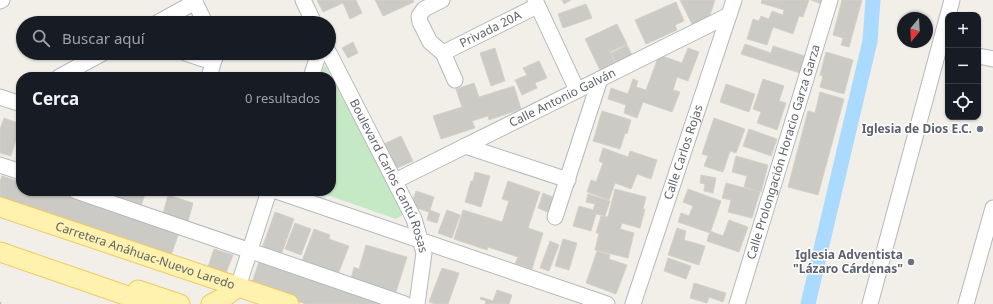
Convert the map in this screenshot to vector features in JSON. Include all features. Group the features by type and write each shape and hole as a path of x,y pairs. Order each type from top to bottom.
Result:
{"main road":[{"name":"Carretera Anáhuac-Nuevo Laredo","path":"0,207 289,304"},
{"path":"0,252 150,304"},
{"path":"36,264 104,278 180,304"},
{"path":"211,304 223,298 238,287"}],"street":[{"path":"303,0 311,16"},
{"path":"442,0 424,9 419,16 420,22 430,42 443,53 455,80"},
{"name":"Calle Carlos Rojas","path":"633,304 734,0"},
{"name":"Calle Prolongación Horacio Garza Garza","path":"737,304 830,0"},
{"path":"870,304 944,47 952,0"},
{"path":"169,16 195,1 202,16"},
{"name":"Privada 20A","path":"443,53 536,3 577,90"},
{"name":"Calle Antonio Galván","path":"395,181 729,15"},
{"path":"981,57 993,59"},
{"path":"68,72 89,60"},
{"path":"210,72 214,60"},
{"path":"313,72 317,60"},
{"name":"Boulevard Carlos Cantú Rosas","path":"333,60 414,219 424,253 417,304"},
{"path":"555,217 600,79"},
{"path":"465,146 568,180"},
{"path":"0,165 16,170"},
{"path":"90,196 249,252 405,304"},
{"path":"238,287 267,196"},
{"path":"291,196 607,304"},
{"path":"966,304 993,208"}],"green space":[{"path":"325,65 329,72 322,72"},
{"path":"336,86 404,214 396,219 330,196 336,196"}],"building":[{"path":"317,0 356,0 362,13 350,19 343,3 323,12"},
{"path":"375,0 413,0 414,2 383,16"},
{"path":"562,0 571,0 564,4"},
{"path":"680,0 715,0 709,18 693,26"},
{"path":"762,0 809,0 803,17 799,16 793,34 773,27 767,45 747,39 753,19 759,21 761,16 769,19 772,11 783,15 784,10 761,3"},
{"path":"811,0 824,0 822,4"},
{"path":"842,0 862,0 849,47 841,45 843,38 833,35"},
{"path":"676,2 684,21 675,25 677,30 646,44 635,20"},
{"path":"586,4 592,18 563,28 558,14"},
{"path":"617,24 627,44 610,52 615,63 600,70 585,39"},
{"path":"353,42 358,53 348,58 342,48"},
{"path":"745,44 771,53 773,46 805,56 800,73 741,54"},
{"path":"627,45 632,55 616,63 611,53"},
{"path":"495,48 505,81 491,86 480,53"},
{"path":"688,48 699,52 688,81 677,77 673,90 680,92 672,112 643,102 637,118 624,113 626,105 608,99 611,88 628,94 633,79 638,81 636,87 646,90 659,55 682,63"},
{"path":"826,52 853,60 844,94 820,87 823,76 820,75"},
{"path":"539,61 547,78 535,83 537,88 522,95 515,80 527,75 523,68"},
{"path":"763,79 784,86 779,101 786,103 777,130 757,123 761,112 753,109"},
{"path":"474,83 479,97 514,86 521,109 489,120 488,116 472,121 475,128 441,139 433,116 462,107 456,89"},
{"path":"726,84 755,94 749,112 720,102"},
{"path":"820,92 844,99 818,195 788,187 808,111 815,113"},
{"path":"602,111 631,120 627,134 625,133 620,149 593,141"},
{"path":"4,118 16,122 16,140 11,156 0,153 0,129"},
{"path":"714,118 745,129 736,153 730,151 723,172 704,166 708,156 702,154"},
{"path":"749,129 777,139 771,156 743,146"},
{"path":"401,136 413,161 395,169 384,144"},
{"path":"603,148 628,157 630,151 657,160 651,179 637,174 631,189 615,183 609,200 587,192 591,180 596,182 603,163 599,161"},
{"path":"736,156 768,165 761,192 744,187 747,176 732,172"},
{"path":"475,172 490,176 481,207 465,202"},
{"path":"701,175 716,178 713,193 704,191 705,184 700,183"},
{"path":"2,176 16,180 16,196 68,196 179,233 171,255 0,199 0,181"},
{"path":"508,181 540,192 528,228 543,233 532,269 515,264 518,257 488,247 487,250 454,239 463,210 502,222 509,201 502,199"},
{"path":"726,183 760,192 752,218 728,212 731,200 722,198"},
{"path":"615,189 646,197 643,209 645,209 640,228 622,223 620,229 634,233 628,258 595,250 599,233 596,233 601,216 608,217"},
{"path":"688,189 721,201 710,233 678,222 681,213 689,216 693,206 683,202"},
{"path":"416,191 434,197 430,210 440,214 437,223 427,220 429,212 411,206"},
{"path":"543,193 557,199 552,214 538,208"},
{"path":"588,194 610,201 605,216 596,214 591,231 573,226 579,206 593,210 595,204 586,202"},
{"path":"113,196 144,196 141,206"},
{"path":"168,196 193,203 188,221 163,214"},
{"path":"447,210 460,215 452,238 438,233"},
{"path":"275,212 294,219 280,258 261,251"},
{"path":"729,220 748,227 739,252 707,241 710,231 723,236"},
{"path":"295,223 311,229 301,255 285,249"},
{"path":"677,228 686,231 684,240 705,246 699,265 668,255"},
{"path":"314,229 330,235 329,239 349,246 338,274 302,261"},
{"path":"563,239 577,243 569,270 555,266"},
{"path":"550,241 559,245 549,271 540,268"},
{"path":"366,245 407,257 394,298 381,294 382,288 351,279 354,267 359,269"},
{"path":"214,249 233,255 226,273 208,267"},
{"path":"597,251 610,255 609,259 627,265 616,294 586,283"},
{"path":"668,258 691,266 686,279 664,271"},
{"path":"259,262 383,304 306,304 251,285"},
{"path":"442,268 459,273 448,304 435,304 429,302"},
{"path":"694,283 726,293 723,302 709,297 707,303 690,298"},
{"path":"497,290 512,295 509,304 485,304 486,301 480,299 481,297 493,301"}],"waterway":[{"path":"808,304 870,41 873,0"}],"place":[{"name":"Iglesia de Dios E.C.","path":"980,129"},
{"name":"Iglesia Adventista \"Lázaro Cárdenas\"","path":"911,262"}]}
